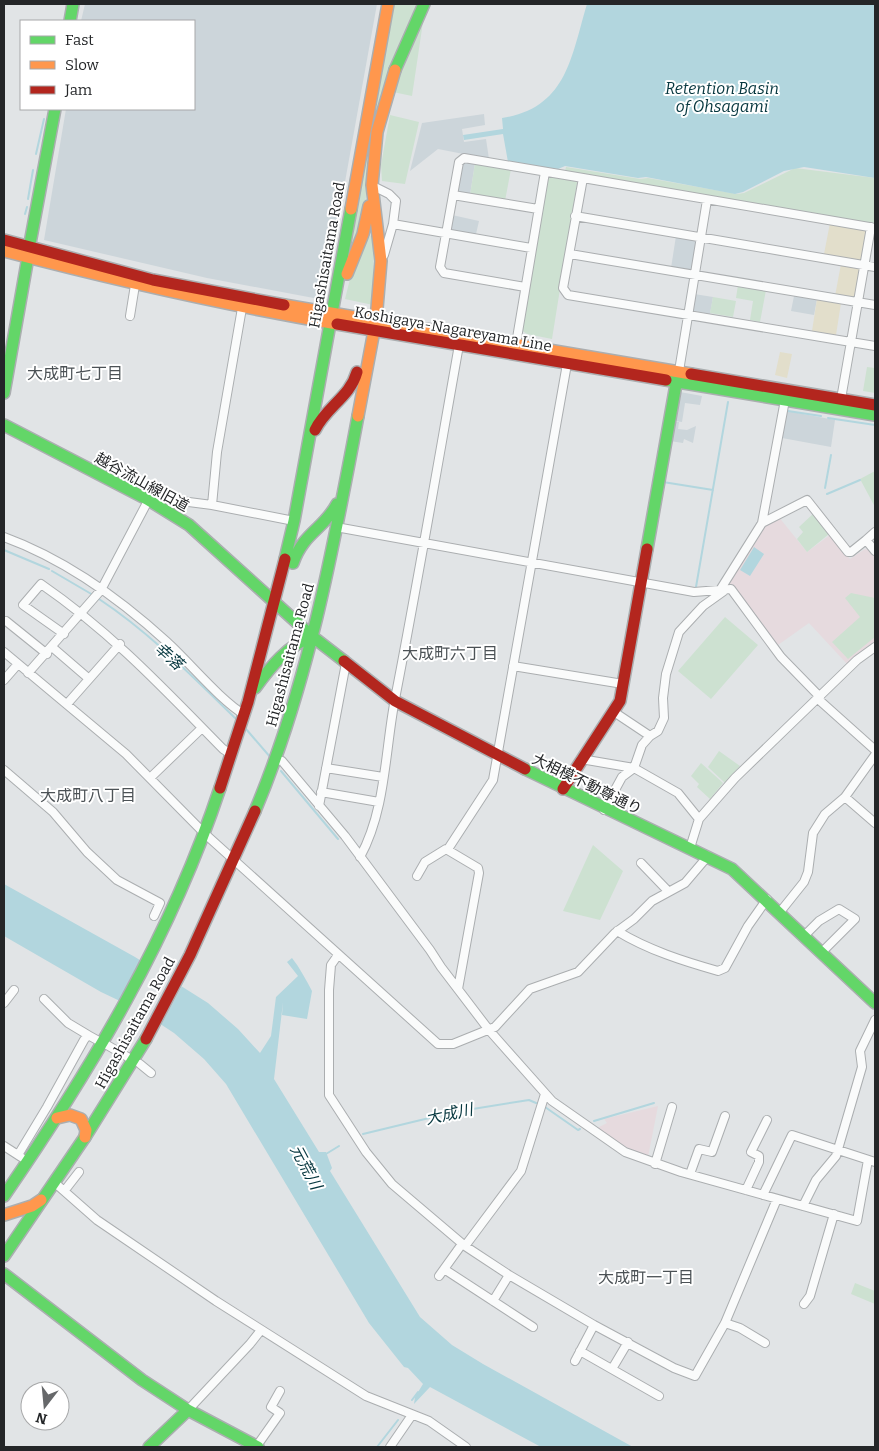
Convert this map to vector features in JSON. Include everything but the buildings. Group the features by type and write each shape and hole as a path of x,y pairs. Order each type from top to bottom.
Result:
{"main road":[{"path":"70,20 73,4"},
{"name":"Higashisaitama Road","path":"4,1196 23,1158 57,1118 111,1029 158,940 204,833 245,715 275,604 294,520 333,317 388,4"},
{"name":"Higashisaitama Road","path":"4,1256 85,1137 142,1046 190,955 234,860 276,760 313,638 346,478 373,326 381,261 372,184 377,132 385,96 397,62 424,4"},
{"path":"4,393 55,110"},
{"path":"333,317 348,269 365,226 372,184"},
{"name":"Koshigaya-Nagareyama Line","path":"4,240 29,252 135,284 242,308 333,317"},
{"name":"Koshigaya-Nagareyama Line","path":"4,251 29,252 459,345 567,364 677,376 875,405"},
{"path":"307,451 323,415 347,396 353,388 373,326"},
{"name":"Koshigaya-Nagareyama Line","path":"373,326 516,344 786,400 875,415"},
{"path":"563,790 581,759 619,704 677,376"},
{"name":"越谷流山線旧道","path":"4,425 147,499 189,525 275,604"},
{"path":"275,604 286,593 300,542 308,533 329,519 346,478"},
{"name":"大相模不動尊通り","path":"275,604 313,638 395,701 563,790 708,856 732,870 767,899 875,1003"},
{"path":"252,693 262,677 303,639 313,638"},
{"path":"57,1118 70,1115 81,1119 86,1130 85,1137"},
{"path":"4,1215 32,1206 52,1187"},
{"path":"4,1274 142,1380 188,1410 257,1447"},
{"path":"149,1447 188,1410"}],"street":[{"path":"525,287 444,273 440,268 458,162 464,158 873,228 864,265 841,399"},
{"path":"516,344 544,172"},
{"path":"583,178 564,288 568,294 875,346"},
{"path":"372,184 378,190 389,194 396,201 393,224 386,251 381,261"},
{"path":"453,195 538,209"},
{"path":"677,376 707,200"},
{"path":"576,216 875,267"},
{"path":"393,224 532,248"},
{"path":"570,254 875,305"},
{"path":"130,316 135,284"},
{"path":"212,505 217,452 242,308"},
{"path":"360,856 372,828 379,802 395,701 459,345"},
{"path":"417,876 425,862 448,849 493,780 567,364"},
{"path":"604,810 622,777 634,768 642,746 650,736 658,731 664,718 663,698 666,674 679,632 703,606 724,589 762,523 786,400"},
{"path":"28,673 47,654 101,590 118,561 147,499 154,496 294,520"},
{"path":"762,523 807,500 848,552 851,552 875,532"},
{"path":"336,527 694,592 724,589 738,597 781,657 819,698 875,750"},
{"path":"4,537 56,561 101,590 148,626 245,715"},
{"path":"866,540 875,552"},
{"path":"64,634 23,604 41,584 83,613 120,644 223,749 232,754"},
{"path":"6,621 47,654"},
{"path":"67,704 120,644"},
{"path":"52,646 88,678"},
{"path":"690,848 699,819 750,761 819,698 857,660 875,646"},
{"path":"4,652 126,754 204,833 438,1044 453,1044 495,1028 530,989 564,979 582,970 617,931 667,890 685,883 708,856"},
{"path":"319,806 346,663"},
{"path":"4,680 18,664"},
{"path":"513,666 623,684"},
{"path":"614,712 650,736"},
{"path":"150,778 202,728"},
{"path":"780,912 804,882 808,872 813,834 825,814 845,797 875,755"},
{"path":"581,759 634,768 678,793 699,819"},
{"path":"276,760 282,762 360,856 489,1030 545,1094 552,1101 625,1152 655,1164 762,1195 857,1221 872,1161 792,1135 762,1195"},
{"path":"326,768 383,777"},
{"path":"4,770 53,812 87,852 116,880 160,903 154,916"},
{"path":"321,792 379,802"},
{"path":"845,797 875,823"},
{"path":"448,849 478,868 479,873 458,989"},
{"path":"641,863 667,890"},
{"path":"617,931 634,942 718,971 725,968 748,926 767,899"},
{"path":"804,936 819,921 840,909 855,919 821,953"},
{"path":"338,955 331,965 329,990 329,1095 366,1152 392,1184 463,1245 509,1275 594,1325 674,1368 695,1376 725,1323 777,1199"},
{"path":"4,1003 14,990"},
{"path":"44,998 68,1023 97,1040"},
{"path":"803,1206 816,1180 838,1150 862,1068 860,1051 875,1020"},
{"path":"4,1146 23,1158 88,1035"},
{"path":"107,1045 131,1059"},
{"path":"140,1064 151,1073"},
{"path":"439,1276 521,1171 545,1094"},
{"path":"655,1164 672,1107"},
{"path":"690,1174 699,1149 712,1152 725,1116"},
{"path":"746,1190 759,1162 759,1156 751,1152 767,1120"},
{"path":"65,1190 79,1172"},
{"path":"52,1187 65,1190 97,1220 261,1330 366,1396 429,1422 466,1447"},
{"path":"804,1304 810,1296 834,1214"},
{"path":"444,1269 533,1327"},
{"path":"493,1301 509,1275"},
{"path":"725,1323 740,1328 765,1343"},
{"path":"575,1361 594,1325"},
{"path":"188,1410 261,1330"},
{"path":"612,1369 628,1342"},
{"path":"580,1351 659,1396"},
{"path":"257,1447 280,1413 271,1406 280,1391"},
{"path":"390,1447 412,1416"}],"shaded area":[{"path":"85,4 377,4 325,293 319,299 207,278 44,240 66,110 195,110 195,20 81,20"},
{"path":"484,114 485,125 462,129 464,142 486,139 489,159 438,149 410,171 422,123"},
{"path":"464,161 475,163 470,195 458,193 456,190 461,163"},
{"path":"452,215 479,221 476,234 453,231 450,227"},
{"path":"676,236 694,239 697,243 693,269 690,272 671,268"},
{"path":"694,294 713,297 710,314 694,311 692,308"},
{"path":"794,296 817,299 814,315 791,311"},
{"path":"680,392 702,396 700,405 685,403 682,422 675,421"},
{"path":"787,411 835,420 831,447 782,438"},
{"path":"673,422 679,422 678,429 687,430 696,426 693,443 684,439 683,443 670,441"},
{"path":"778,516 807,552 830,535 850,559 865,549 869,550 875,558 875,641 847,664 809,623 778,645 730,584 730,580 766,522"},
{"path":"658,1106 648,1157 618,1144 597,1128 607,1123 604,1119"}],"green space":[{"path":"391,4 421,4 369,174 362,226 349,256"},
{"path":"423,22 412,96 393,92"},
{"path":"390,115 419,122 405,184 382,181 381,165"},
{"path":"475,163 511,169 505,201 470,195"},
{"path":"566,167 640,179 648,178 737,194 744,193 795,168 875,178 875,224 565,171"},
{"path":"549,175 576,180 577,183 552,339 527,334 521,330"},
{"path":"374,231 373,305 345,299 356,255"},
{"path":"738,285 766,290 760,322 750,320 753,301 736,298"},
{"path":"713,297 736,301 733,317 710,313"},
{"path":"867,367 875,368 875,393 863,391"},
{"path":"875,471 875,507 860,479"},
{"path":"814,513 829,534 807,552 797,539 803,532 799,527"},
{"path":"851,593 875,598 875,637 848,659 832,642 860,617 845,598"},
{"path":"725,617 758,645 711,699 678,671"},
{"path":"719,751 740,766 725,783 708,767"},
{"path":"701,763 723,783 710,799 697,787 699,784 691,776"},
{"path":"593,845 623,871 600,920 563,911"},
{"path":"855,1283 875,1291 875,1304 851,1294"}],"sand":[{"path":"830,223 865,230 868,234 863,258 858,261 824,254"},
{"path":"841,264 858,267 861,270 857,296 852,299 835,296"},
{"path":"817,299 841,303 836,335 812,331"},
{"path":"780,352 792,354 787,378 775,375"}],"water":[{"name":"Retention Basin of Ohsagami","path":"587,4 875,4 875,178 804,167 784,171 743,192 735,194 646,177 638,178 565,166 558,169 508,162 503,134 464,140 463,135 503,129 502,118 524,112 540,103 553,92 563,77 570,61"},
{"path":"754,547 764,554 750,576 740,570"},
{"name":"元荒川","path":"4,884 135,957 208,1003 238,1029 260,1053 271,1036 276,997 298,976 287,962 292,958 312,991 307,1019 282,1015 283,1002 274,1079 319,1152 326,1152 332,1168 330,1171 420,1317 452,1345 483,1364 633,1447 541,1447 430,1387 414,1404 415,1397 423,1384 408,1368 404,1367 369,1323 226,1084 204,1059 174,1033 139,1010 101,992 4,936"}],"pier":[{"path":"142,958 183,984 160,1027 118,1003"}],"waterway":[{"path":"36,154 44,119"},
{"path":"28,199 33,170"},
{"path":"25,214 27,207"},
{"path":"696,587 728,402"},
{"path":"788,411 821,416"},
{"path":"828,418 875,425"},
{"path":"825,488 831,455"},
{"path":"827,494 860,480"},
{"path":"663,482 713,490"},
{"name":"幸落","path":"4,550 49,569"},
{"name":"幸落","path":"52,571 93,595"},
{"name":"幸落","path":"99,599 153,640 235,718"},
{"name":"幸落","path":"246,729 271,758"},
{"name":"幸落","path":"281,771 338,839"},
{"name":"大成川","path":"363,1134 454,1112 529,1100 536,1103"},
{"name":"大成川","path":"594,1121 654,1103"},
{"name":"大成川","path":"545,1107 578,1130 580,1129"},
{"path":"326,1154 339,1146"},
{"path":"412,1400 418,1392"},
{"path":"377,1447 398,1420"}],"traffic: fast":[{"path":"70,20 73,4"},
{"path":"395,70 424,4"},
{"path":"28,254 55,110"},
{"path":"285,559 294,521 351,209"},
{"path":"4,393 28,257"},
{"path":"647,549 678,373"},
{"path":"666,380 875,415"},
{"path":"255,811 274,763 304,666 339,517 358,416"},
{"path":"4,425 147,499 189,525 313,637 344,661"},
{"path":"293,563 302,545 326,520 337,504"},
{"path":"255,688 280,658 296,645 313,637"},
{"path":"525,769 732,869 875,1003"},
{"path":"4,1196 68,1099 127,999 178,896 220,788"},
{"path":"4,1256 85,1137 146,1039"},
{"path":"4,1274 142,1380 188,1410 258,1447"},
{"path":"149,1447 188,1410"}],"traffic: slow":[{"path":"351,209 388,4"},
{"path":"358,416 376,320 381,261 372,185 377,132 395,70"},
{"path":"347,274 363,234 369,206"},
{"path":"4,251 170,291 253,309 337,324"},
{"path":"284,305 691,374"},
{"path":"57,1118 70,1115 81,1119 86,1130 85,1137"},
{"path":"4,1215 32,1206 41,1200"}],"traffic: jam":[{"path":"4,240 153,280 284,305"},
{"path":"337,324 666,380"},
{"path":"315,430 325,415 344,395 354,381 357,372"},
{"path":"691,374 875,405"},
{"path":"563,789 620,701 647,549"},
{"path":"220,788 248,702 285,559"},
{"path":"344,661 395,701 525,769"},
{"path":"146,1039 190,955 255,811"}],"district":[{"name":"大成町七丁目","path":"75,373"},
{"name":"大成町六丁目","path":"450,653"},
{"name":"大成町八丁目","path":"88,795"},
{"name":"大成町一丁目","path":"646,1277"}]}
